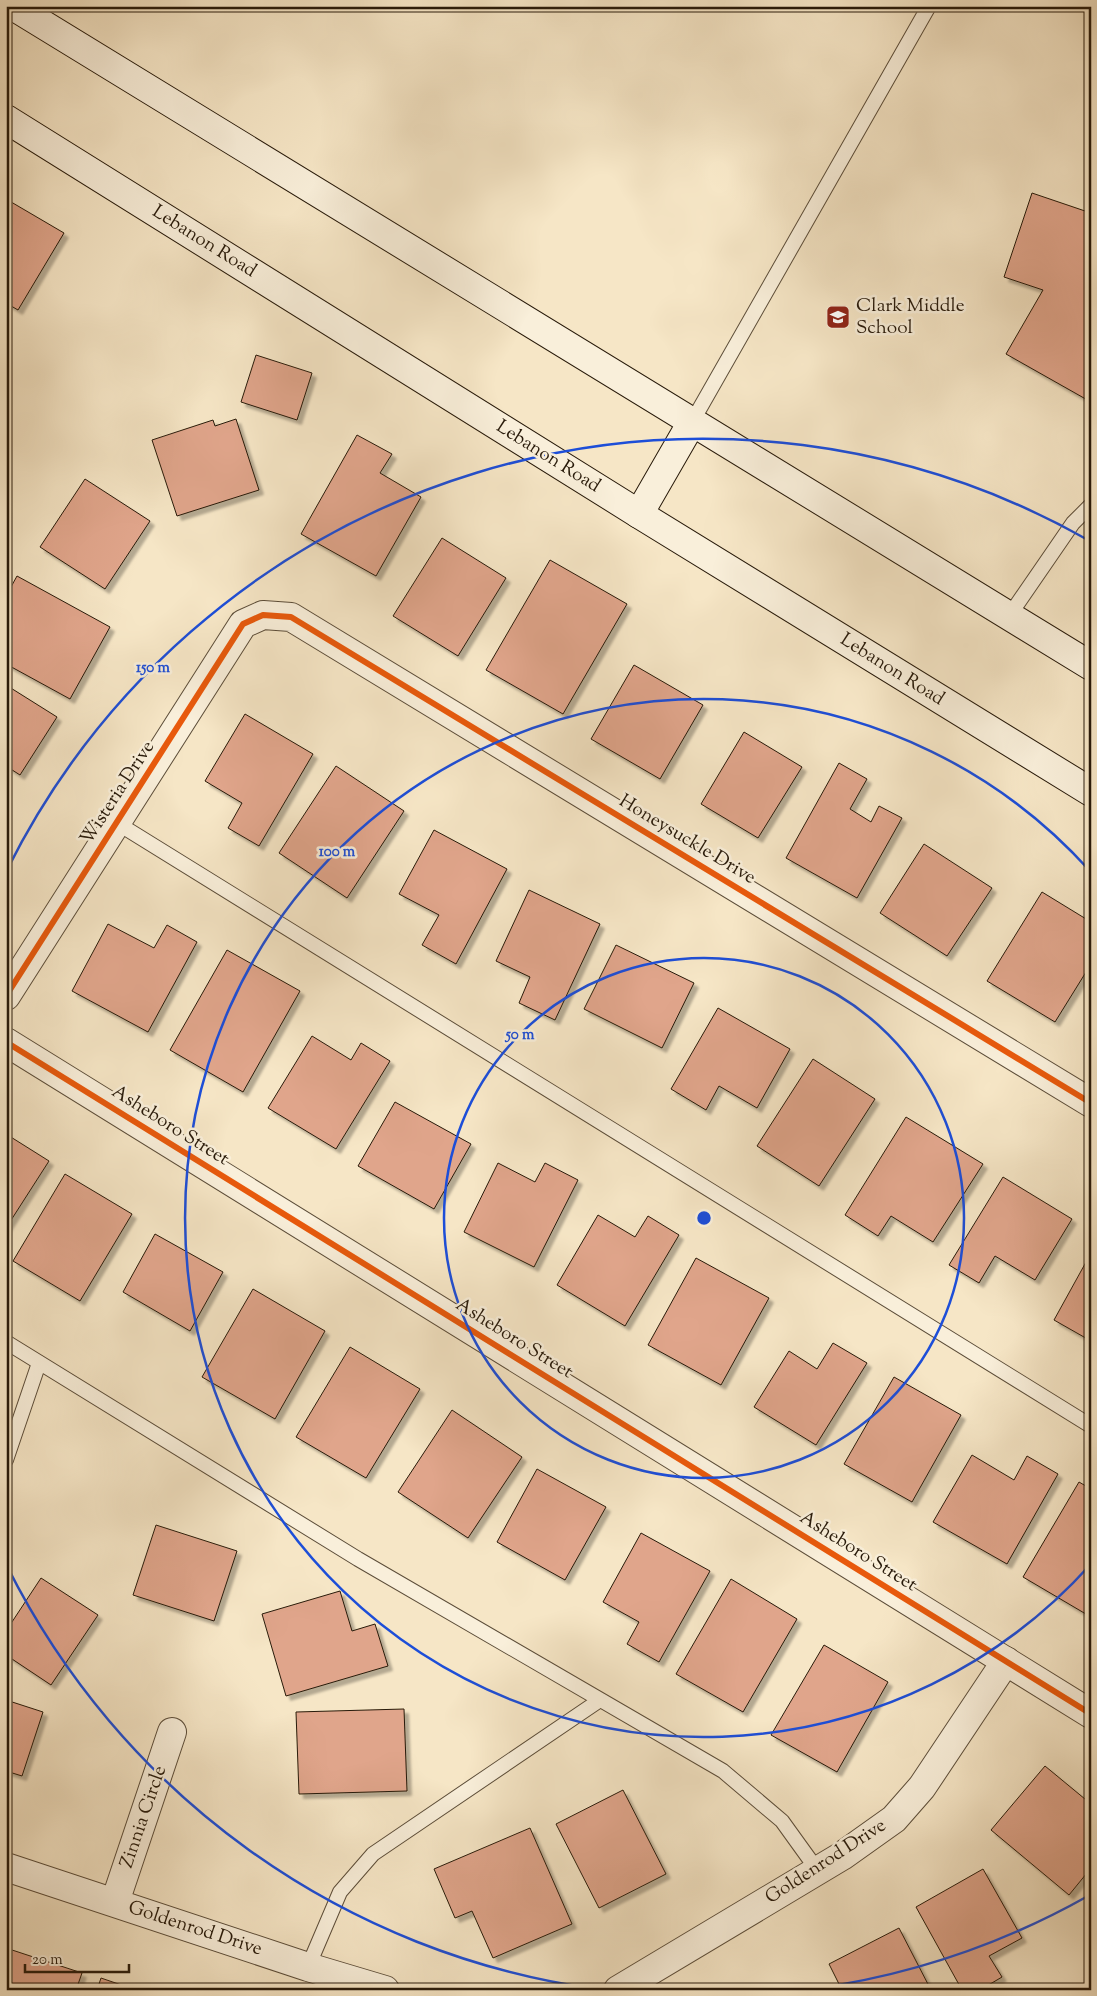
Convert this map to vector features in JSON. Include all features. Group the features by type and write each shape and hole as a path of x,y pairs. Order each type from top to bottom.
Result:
{"street":[{"path":"13,6 1091,666"},
{"name":"Lebanon Road","path":"6,119 639,514 1091,792"},
{"path":"639,514 692,422"},
{"name":"Wisteria Drive","path":"6,996 243,624 263,615"},
{"name":"Honeysuckle Drive","path":"263,615 291,618 1091,1103"},
{"name":"Asheboro Street","path":"6,1042 1091,1714"},
{"name":"Goldenrod Drive","path":"618,1990 842,1856 894,1819 922,1787 1006,1661"},
{"name":"Zinnia Circle","path":"115,1902 172,1732"},
{"name":"Goldenrod Drive","path":"6,1867 308,1967 385,1990"}],"lane":[{"path":"692,422 929,6"},
{"path":"1009,616 1073,523 1091,505"},
{"path":"116,823 1091,1426"},
{"path":"6,1342 358,1560 722,1770 782,1821 818,1870"},
{"path":"6,1460 40,1363"},
{"path":"308,1967 340,1892 373,1854 600,1700"}],"building":[{"path":"1032,193 1088,212 1091,207 1091,402 1006,354 1043,290 1004,277"},
{"path":"6,199 64,233 18,310 6,303"},
{"path":"256,355 312,373 297,420 241,402"},
{"path":"236,419 259,490 177,516 152,440 213,420 215,426"},
{"path":"357,435 392,454 380,473 421,497 376,576 301,534"},
{"path":"85,479 150,521 105,589 40,547"},
{"path":"442,538 506,578 458,656 393,616"},
{"path":"550,560 627,604 563,714 486,670"},
{"path":"17,576 110,627 70,699 6,664 6,596"},
{"path":"634,665 703,705 660,779 591,739"},
{"path":"6,685 57,717 20,775 6,766"},
{"path":"245,714 313,754 259,846 228,828 242,803 205,781"},
{"path":"744,732 802,767 758,838 701,804"},
{"path":"839,763 867,779 850,809 871,822 879,806 902,818 857,898 786,858"},
{"path":"336,766 404,811 347,898 279,853"},
{"path":"434,830 507,869 456,964 422,945 439,915 399,894"},
{"path":"924,844 992,888 947,956 880,913"},
{"path":"529,890 600,924 555,1020 519,1003 530,977 496,961"},
{"path":"1042,892 1091,922 1091,964 1055,1022 987,981"},
{"path":"108,924 154,948 167,925 197,942 148,1032 72,991"},
{"path":"616,945 694,983 662,1048 584,1009"},
{"path":"227,950 300,991 243,1092 170,1050"},
{"path":"718,1008 790,1049 757,1108 719,1086 706,1110 671,1089"},
{"path":"312,1036 351,1060 361,1043 390,1061 336,1149 268,1108"},
{"path":"813,1059 875,1099 819,1186 757,1146"},
{"path":"395,1102 471,1144 434,1209 358,1166"},
{"path":"906,1117 983,1164 933,1242 891,1216 878,1236 845,1215"},
{"path":"6,1134 49,1161 6,1228"},
{"path":"498,1163 535,1182 545,1163 578,1180 534,1267 464,1232"},
{"path":"65,1174 132,1214 80,1301 13,1261"},
{"path":"1003,1177 1072,1219 1035,1280 995,1256 979,1283 949,1265"},
{"path":"598,1215 635,1237 648,1216 679,1235 625,1326 557,1285"},
{"path":"155,1234 223,1272 190,1331 123,1292"},
{"path":"1091,1253 1091,1341 1054,1320"},
{"path":"696,1258 769,1298 721,1385 648,1345"},
{"path":"253,1289 325,1331 275,1419 202,1377"},
{"path":"833,1343 867,1363 816,1445 754,1407 789,1351 817,1369"},
{"path":"350,1347 420,1389 366,1478 296,1437"},
{"path":"894,1377 961,1415 912,1502 844,1464"},
{"path":"452,1410 522,1457 468,1538 398,1492"},
{"path":"972,1455 1014,1480 1027,1456 1058,1474 1007,1564 933,1522"},
{"path":"537,1469 606,1507 565,1580 497,1542"},
{"path":"1079,1482 1091,1489 1091,1617 1023,1577"},
{"path":"156,1525 237,1551 214,1621 133,1595"},
{"path":"641,1533 710,1571 659,1662 627,1644 639,1622 603,1602"},
{"path":"41,1578 98,1615 51,1685 6,1655 6,1631"},
{"path":"731,1579 797,1619 743,1712 676,1674"},
{"path":"340,1591 352,1631 375,1624 388,1666 286,1696 262,1614"},
{"path":"824,1645 888,1682 837,1772 771,1735"},
{"path":"6,1700 43,1712 22,1776 6,1771"},
{"path":"404,1709 407,1791 299,1794 296,1712"},
{"path":"1045,1766 1091,1804 1091,1868 1069,1895 991,1830"},
{"path":"623,1790 666,1874 599,1908 556,1824"},
{"path":"530,1828 572,1924 493,1958 472,1911 455,1918 434,1869"},
{"path":"983,1869 1022,1938 989,1956 1002,1977 980,1990 962,1990 916,1907"},
{"path":"899,1928 931,1990 842,1990 829,1964"},
{"path":"6,1948 82,1973 76,1990 6,1990"},
{"path":"101,1978 136,1990 97,1990"}],"cycle path":[{"path":"6,996 243,624 263,615 291,617 1091,1103"},
{"path":"6,1042 1091,1714"}],"place":[{"name":"Clark Middle School","path":"838,317"}]}
